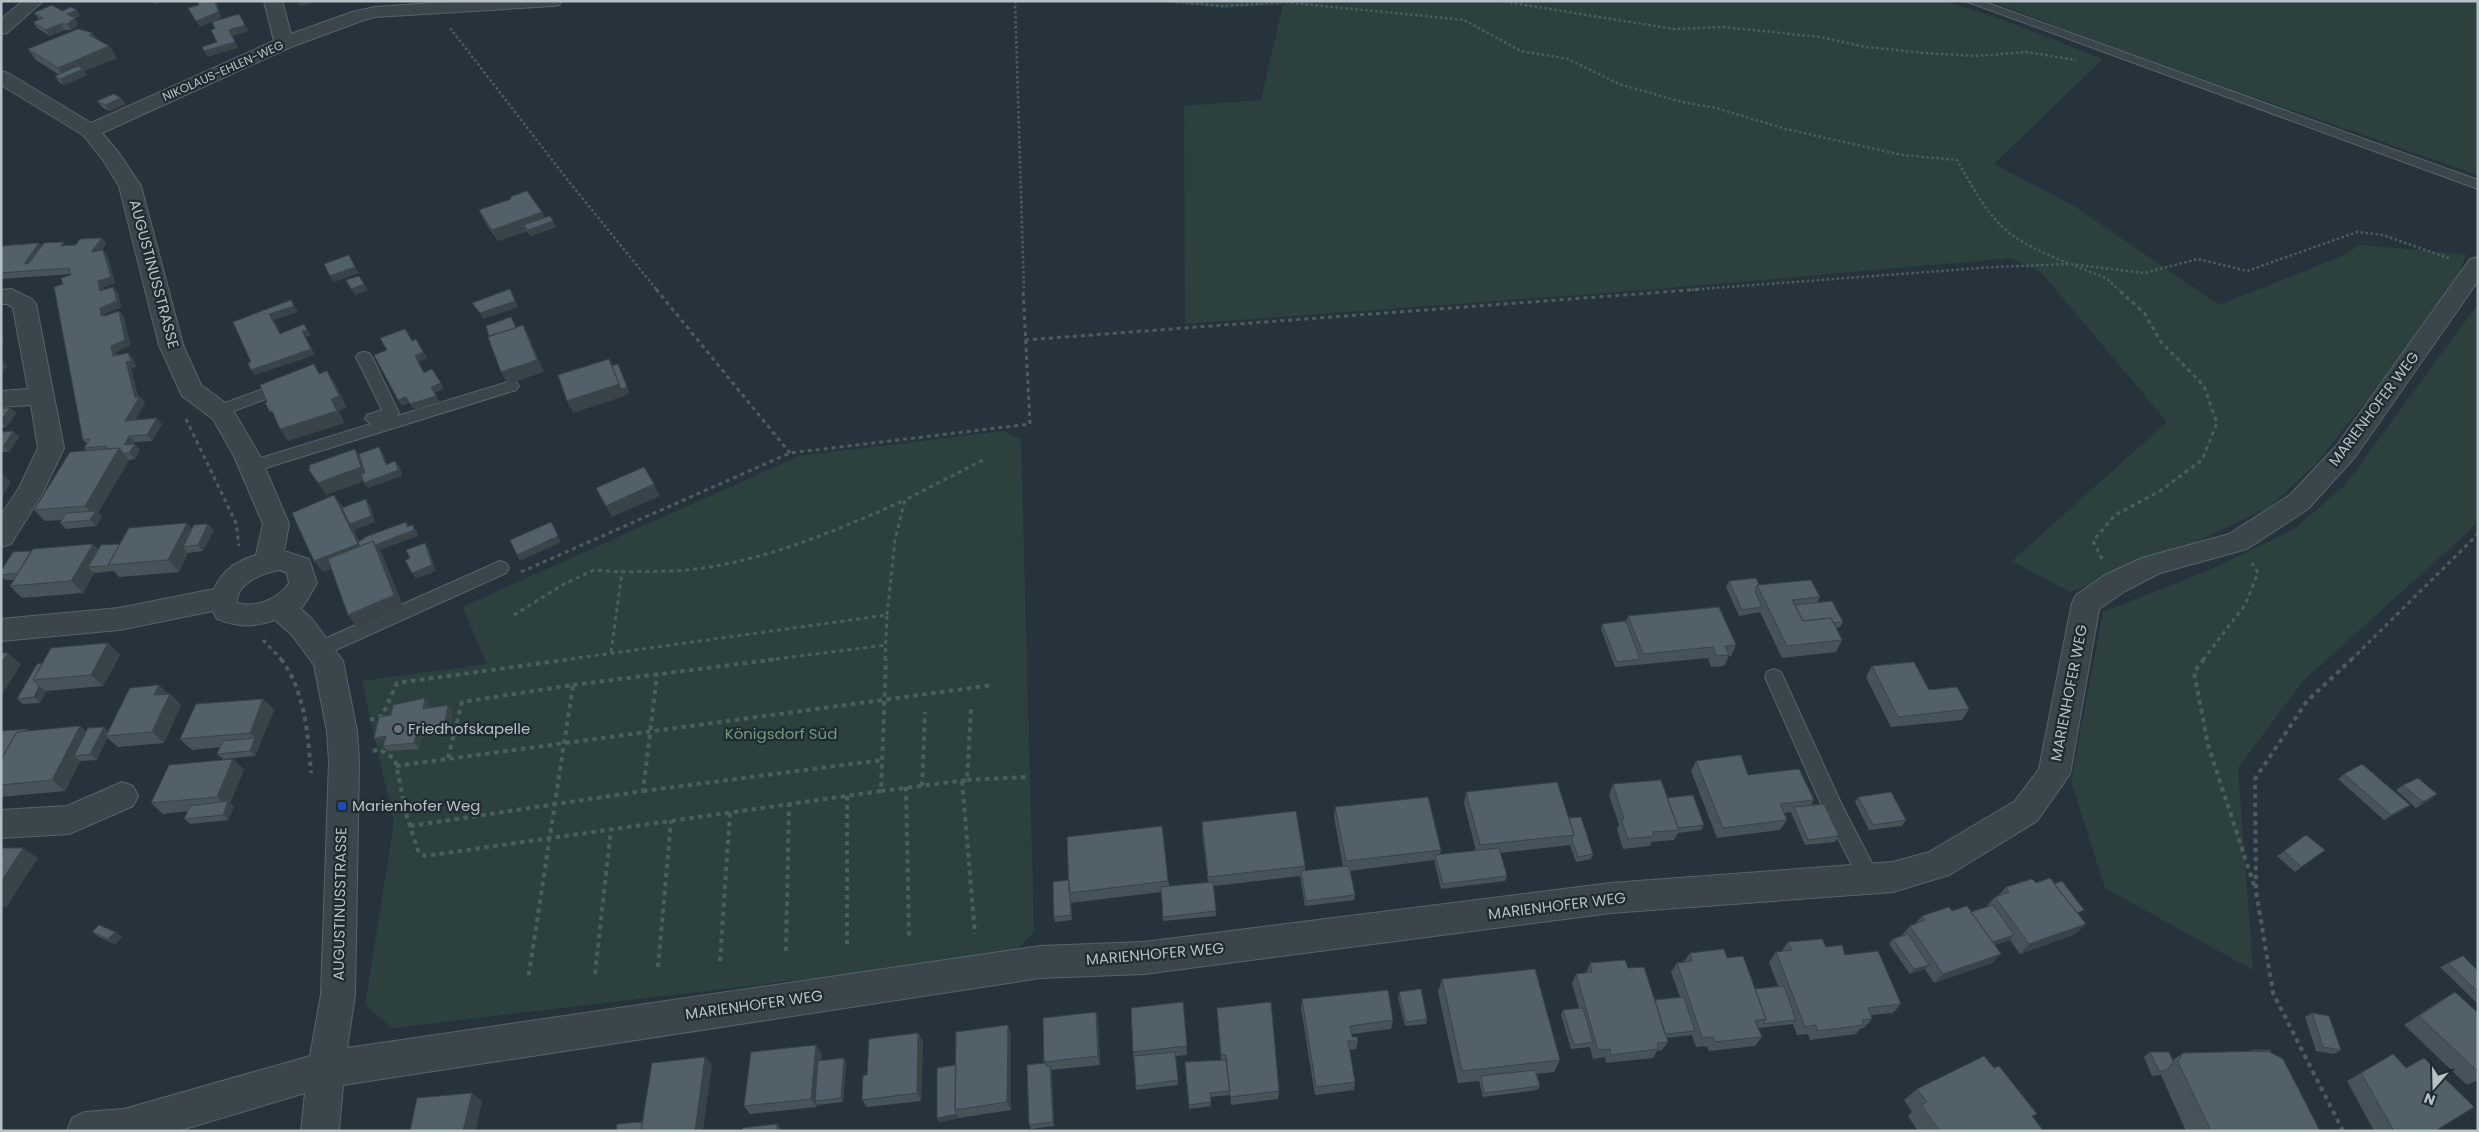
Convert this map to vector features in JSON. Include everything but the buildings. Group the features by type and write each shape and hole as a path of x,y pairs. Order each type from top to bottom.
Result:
{"street":[{"path":"1,29 34,1"},
{"path":"273,1 284,43"},
{"name":"NIKOLAUS-EHLEN-WEG","path":"90,131 356,9 374,12 553,1"},
{"name":"AUGUSTINUSSTRASSE","path":"1,76 90,131 112,157 130,186 171,345 190,390 220,411 248,461 276,524 268,561"},
{"name":"MARIENHOFER WEG","path":"85,1131 124,1128 326,1069 1040,962 1144,958 1611,898 1893,877 1937,865 2026,811 2054,774 2086,603 2115,583 2152,565 2237,542 2299,502 2346,450 2477,266"},
{"path":"1,296 10,296 24,304 51,448 30,492 1,537"},
{"path":"1,400 42,396"},
{"path":"268,561 291,562 299,566 303,572 303,581 299,590 280,607 256,616 235,616 223,606 222,598 225,590 242,572 268,561"},
{"path":"1,630 120,619 222,598"},
{"name":"AUGUSTINUSSTRASSE","path":"280,607 302,627 328,661 342,731 344,762 338,996 326,1069 320,1131"},
{"path":"1,824 69,820 122,796"}],"lane":[{"path":"1971,1 2478,186"},
{"path":"248,461 391,413 364,357"},
{"path":"220,411 303,379"},
{"path":"248,461 511,386"},
{"path":"320,649 500,568"},
{"path":"1774,677 1833,808 1869,878"}],"path":[{"path":"519,573 790,453 1030,424 1025,340 1015,1"},
{"path":"1166,1 1222,6 1284,2 1464,20 1521,51 1568,59 1619,84 1682,102 1716,108 1786,129 1902,155 1957,160 1975,192 2000,226 2026,243 2070,264 2106,278 2145,314 2161,342 2204,386 2217,423 2202,460 2160,491 2115,515 2093,541 2115,583"},
{"path":"1500,1 1674,29 1723,27 1820,37 1866,47 1924,53 1976,56 2026,52 2058,59 2083,61"},
{"path":"434,8 570,183 790,453"},
{"path":"1025,340 1994,267 2070,264 2144,273 2198,259 2248,271 2357,232 2383,235 2477,266"},
{"path":"183,413 236,523 239,537 236,552"},
{"path":"514,615 564,584 594,570 622,572 688,570 732,562 812,540 905,500 982,460"},
{"path":"881,791 887,615 895,539 905,500"},
{"path":"2256,891 2255,779 2307,702 2336,676 2478,534"},
{"path":"2237,542 2258,573 2245,605 2194,672 2208,746 2256,891 2273,992 2343,1131"},
{"path":"611,652 622,572"},
{"path":"342,731 382,716 397,683 887,615"},
{"path":"256,636 268,643 283,659 294,681 304,712 311,778"},
{"path":"448,758 462,702 573,685 886,645"},
{"path":"642,791 657,675"},
{"path":"528,980 573,685"},
{"path":"396,766 993,685"},
{"path":"970,708 964,780 975,934"},
{"path":"922,786 925,712"},
{"path":"344,762 379,749 395,759 418,854 425,856 906,787 964,780 1026,777"},
{"path":"410,826 642,791 882,760"},
{"path":"906,787 909,937"},
{"path":"847,796 847,944"},
{"path":"786,951 789,804"},
{"path":"720,962 730,812"},
{"path":"658,967 671,821"},
{"path":"595,974 611,829"}],"green space":[{"path":"1154,1 1944,1 1998,18 2103,59 1994,164 2074,206 2219,305 2342,256 2360,245 2466,254 2456,283 2373,392 2315,465 2268,508 2178,550 2070,592 2012,561 2167,422 2042,273 2011,258 1646,290 1185,324 1184,106 1261,100 1283,5 1222,8"},
{"path":"1991,1 2478,1 2478,175 2111,47"},
{"path":"2478,304 2478,520 2468,532 2303,681 2238,768 2253,970 2105,888 2071,781 2103,612 2212,569 2296,528 2345,485"},
{"name":"Königsdorf Süd","path":"1004,431 1021,440 1034,932 1011,955 392,1028 365,1005 394,823 362,681 487,664 462,607 799,456"}],"place":[{"name":"Friedhofskapelle","path":"398,729"},
{"name":"Marienhofer Weg","path":"342,806"}]}
